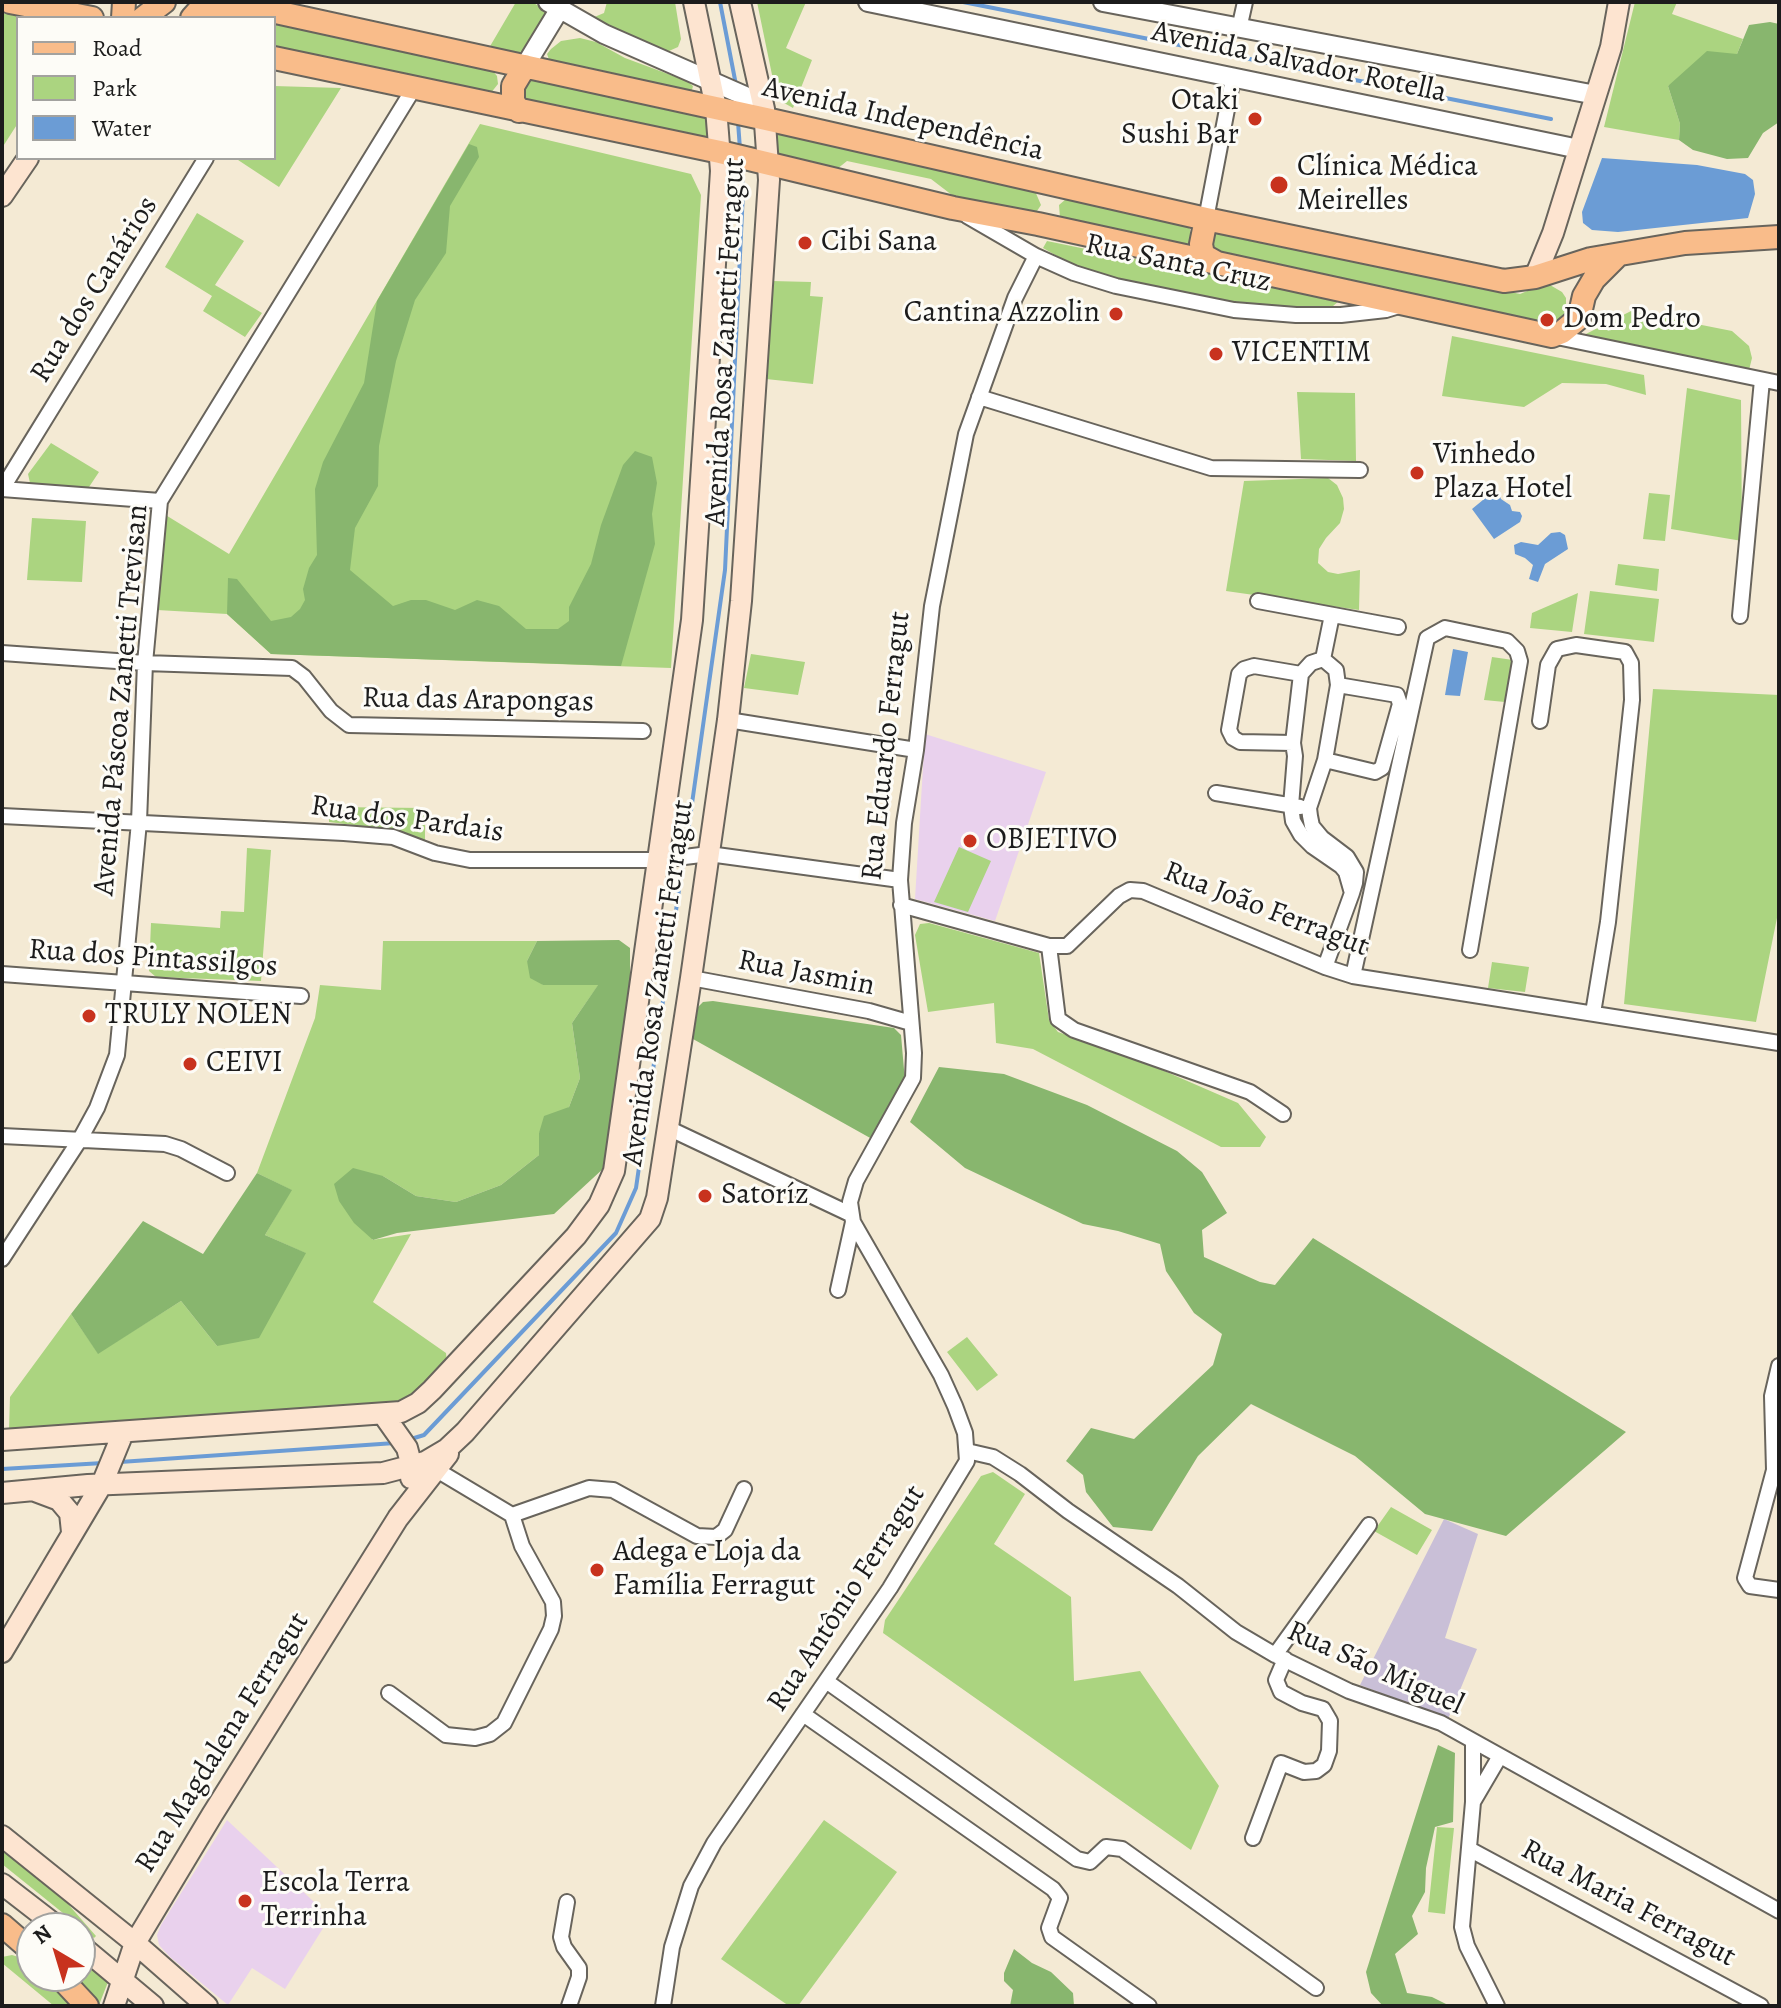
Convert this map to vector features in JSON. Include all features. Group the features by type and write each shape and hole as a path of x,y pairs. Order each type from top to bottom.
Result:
{"main road":[{"path":"10,2 82,16"},
{"path":"146,16 164,2"},
{"name":"Avenida Independência","path":"230,2 706,106 765,114 1044,183 1504,281 1535,277 1591,259 1685,243 1779,237"},
{"name":"Avenida Rosa Zanetti Ferragut","path":"2,1440 401,1412 418,1403 576,1236 599,1205 614,1171 692,620 720,152 706,106 700,32 694,2"},
{"name":"Avenida Rosa Zanetti Ferragut","path":"2,1493 102,1484 383,1473 412,1467 447,1449 465,1432 650,1219 657,1198 691,978 728,720 741,601 768,188 765,114 740,2"},
{"path":"1535,277 1553,233 1611,47 1619,2"},
{"path":"194,16 201,8 252,15 280,14"},
{"path":"276,58 720,152 953,208 1406,303 1560,332 1579,318 1584,296 1594,279 1616,257"},
{"path":"519,111 513,101 513,86 525,66"},
{"path":"2,196 27,160"},
{"path":"1038,224 1043,219 1049,200 1044,183"},
{"path":"1206,219 1201,244 1203,255 1219,264"},
{"path":"1553,233 1574,298 1575,314 1560,332"},
{"path":"383,1414 407,1448 412,1467"},
{"name":"Rua Magdalena Ferragut","path":"114,2006 135,1943 212,1815 398,1518 465,1432"},
{"path":"2,1652 102,1484 123,1433"},
{"name":"Rua Magdalena Ferragut","path":"398,1518 409,1490 412,1467"},
{"path":"35,1491 59,1500 70,1513 72,1532"},
{"path":"2,1836 135,1943 207,2006"},
{"path":"2,1884 38,1912"},
{"path":"104,1918 125,1974"},
{"path":"96,1955 125,1974 153,2006"}],"street":[{"name":"Avenida Salvador Rotella","path":"868,2 1579,149"},
{"name":"Avenida Salvador Rotella","path":"1103,2 1596,95"},
{"path":"1239,29 1245,2"},
{"path":"525,66 554,6 629,46 752,99 765,114"},
{"path":"1206,219 1233,78"},
{"name":"Avenida Páscoa Zanetti Trevisan","path":"2,1259 79,1141 97,1108 117,1055 139,822 145,663 160,501 414,88"},
{"name":"Rua dos Canários","path":"2,489 205,160"},
{"name":"Rua Santa Cruz","path":"953,208 1036,256 1074,273 1116,286 1234,310 1296,315 1341,315 1386,310 1406,303"},
{"name":"Rua Eduardo Ferragut","path":"838,1290 856,1181 913,1078 900,880 904,823 916,750 932,606 966,434 1015,298 1036,256"},
{"path":"1560,332 1779,383"},
{"path":"1740,616 1762,380"},
{"path":"979,397 1211,468 1360,470"},
{"path":"2,489 160,501"},
{"path":"1258,601 1398,627"},
{"path":"1323,659 1332,615"},
{"path":"1353,976 1427,638 1445,628 1507,641 1517,651 1520,661 1470,950"},
{"path":"1540,721 1548,665 1557,649 1576,645 1625,652 1631,663 1632,700 1608,922 1593,1013"},
{"name":"Rua das Arapongas","path":"2,653 145,663 292,668 304,677 331,711 349,725 643,731"},
{"path":"1323,659 1311,663 1301,674 1293,743 1295,756 1291,806 1293,821 1301,835 1341,866 1352,893"},
{"path":"1323,659 1336,670 1338,685 1325,760 1309,808 1312,826 1352,864 1356,872 1352,893 1325,967"},
{"path":"1293,743 1240,742 1233,738 1229,730 1239,674 1244,669 1254,666 1301,674"},
{"path":"1325,760 1375,772 1382,768 1400,704 1397,695 1338,685"},
{"path":"728,720 916,750"},
{"path":"1216,793 1309,808"},
{"name":"Rua dos Pardais","path":"2,816 393,837 435,853 470,860 660,860 709,854 900,880"},
{"name":"Rua João Ferragut","path":"1049,946 1067,946 1119,896 1135,890 1151,893 1353,976 1779,1043"},
{"path":"901,905 1049,946 1058,1019 1074,1030 1250,1092 1283,1114"},
{"name":"Rua dos Pintassilgos","path":"2,974 301,996"},
{"name":"Rua Jasmin","path":"691,978 869,1011 911,1023"},
{"path":"668,1128 851,1218 941,1375 965,1433 967,1451"},
{"path":"2,1136 165,1144 227,1173"},
{"path":"1779,1366 1772,1396 1774,1470 1745,1578 1750,1586 1779,1590"},
{"name":"Rua São Miguel","path":"967,1451 993,1457 1020,1474 1068,1511 1178,1586 1236,1632 1280,1657 1349,1691 1441,1723 1779,1911"},
{"name":"Rua Antônio Ferragut","path":"663,2006 672,1947 691,1886 714,1843 890,1588 962,1472 967,1451"},
{"path":"389,1693 446,1735 475,1738 490,1734 504,1723 551,1629 554,1616 553,1602 522,1546 512,1515 435,1469 412,1467"},
{"path":"512,1515 589,1488 613,1490 697,1536 716,1537 725,1530 744,1489"},
{"path":"1253,1838 1281,1763 1304,1772 1316,1771 1324,1765 1329,1751 1330,1721 1323,1709 1281,1692 1276,1680 1280,1657 1369,1525"},
{"path":"826,1681 1077,1859 1090,1862 1106,1847 1122,1849 1316,1988"},
{"path":"803,1714 1053,1889 1060,1898 1049,1928 1052,1937 1149,2006"},
{"path":"1473,1741 1473,1802 1462,1927 1467,1946 1497,2006"},
{"path":"1473,1802 1500,1756"},
{"name":"Rua Maria Ferragut","path":"1469,1849 1761,2006"},
{"path":"567,1902 561,1937 564,1947 579,1968 569,2006"}],"shaded area":[{"name":"OBJETIVO","path":"925,734 1046,772 995,921 915,899"},
{"path":"1444,1519 1478,1534 1445,1638 1477,1649 1448,1719 1360,1685"},
{"name":"Escola Terra Terrinha","path":"227,1820 330,1917 285,1989 252,1968 228,2005 170,1957 159,1945 157,1935"}],"green space":[{"path":"516,2 532,2 547,11 549,16 528,50 512,54 489,48"},
{"path":"607,2 675,2 681,39 678,47 669,51 623,37 592,18 604,13"},
{"path":"757,2 806,2 786,48 812,60 793,108 777,99"},
{"path":"1635,2 1677,2 1672,14 1743,39 1737,54 1668,86 1680,124 1679,140 1604,127"},
{"path":"2,13 17,16 16,126 2,148"},
{"path":"276,22 492,70 498,84 490,94 276,49"},
{"path":"1779,24 1779,122 1763,133 1748,158 1727,159 1693,150 1679,140 1680,124 1668,86 1707,51 1737,54 1749,25"},
{"path":"580,38 687,81 693,86 692,90 688,93 551,65 547,54 551,49 561,41"},
{"path":"533,77 700,113 708,122 707,139 526,106 519,88"},
{"path":"276,86 341,88 279,187 238,160 276,160"},
{"path":"480,124 691,174 701,195 671,668 271,654 227,614 157,610 164,514 229,554"},
{"path":"782,132 1035,191 1041,205 1035,214 961,202 931,179 847,161 832,173 777,161 776,135"},
{"path":"469,144 477,147 479,157 450,206 446,253 415,300 396,361 379,446 378,486 355,528 350,570 393,606 411,600 426,600 455,610 477,600 499,606 526,629 558,629 569,621 569,607 591,564 601,525 623,465 635,451 652,457 657,483 652,514 655,544 621,666 271,654 227,614 228,578 237,579 271,621 291,617 305,600 303,589 309,568 317,555 315,489 323,462 364,383 377,301"},
{"path":"1072,198 1184,223 1190,229 1191,241 1184,248 1060,218 1059,205"},
{"path":"197,213 244,241 215,285 262,313 245,337 203,311 212,296 165,267"},
{"path":"1223,230 1520,294 1550,285 1566,298 1566,314 1548,328 1213,255 1210,237"},
{"path":"1047,241 1339,301 1333,306 1308,308 1230,304 1083,271 1043,248"},
{"path":"772,281 811,282 810,296 823,297 813,384 766,379"},
{"path":"1631,311 1732,331 1749,346 1752,358 1749,370 1582,336"},
{"path":"1452,336 1644,375 1646,395 1606,384 1562,383 1524,407 1442,396"},
{"path":"1687,388 1741,400 1742,541 1671,529"},
{"path":"1297,392 1355,393 1356,461 1301,459"},
{"path":"51,443 99,472 87,490 34,488 30,483 28,474"},
{"path":"1328,478 1337,485 1344,509 1340,523 1319,549 1318,563 1328,572 1338,574 1360,570 1359,610 1226,591 1244,481"},
{"path":"1649,493 1670,495 1665,541 1643,539"},
{"path":"32,518 86,521 82,582 27,580"},
{"path":"1618,564 1659,569 1657,591 1615,585"},
{"path":"1590,591 1659,599 1654,642 1584,634"},
{"path":"1578,593 1572,632 1530,628 1532,613"},
{"path":"751,654 805,662 798,695 744,688"},
{"path":"1492,657 1513,660 1505,702 1484,700"},
{"path":"1653,689 1779,695 1779,908 1756,1022 1624,1004"},
{"path":"329,807 425,808 425,845 369,827 329,822"},
{"path":"959,847 991,861 968,912 934,902"},
{"path":"247,848 271,850 261,981 156,977 149,971 151,923 220,928 221,911 244,912"},
{"path":"929,923 1039,953 1049,1020 1058,1032 1139,1060 1238,1103 1266,1137 1260,1147 1221,1147 1033,1049 996,1043 994,1003 928,1012 915,935 920,924"},
{"path":"619,940 630,948 630,983 605,1167 554,1214 397,1233 373,1240 354,1223 339,1201 334,1184 353,1168 383,1176 416,1196 456,1202 501,1185 539,1155 539,1133 544,1116 569,1107 580,1078 572,1023 598,985 543,985 530,978 527,961 537,941"},
{"path":"383,941 537,941 527,961 543,985 599,984 572,1023 580,1078 569,1107 539,1133 539,1155 501,1185 456,1202 416,1196 383,1176 372,1240 411,1234 373,1302 446,1353 447,1363 414,1396 396,1404 9,1430 10,1397 71,1314 98,1353 181,1301 217,1346 305,1253 265,1235 291,1190 257,1173 315,1018 320,985 381,990"},
{"path":"1492,962 1529,967 1525,992 1488,988"},
{"path":"703,1002 894,1028 901,1035 905,1081 872,1139 693,1039 698,1007"},
{"path":"939,1067 1004,1074 1087,1105 1177,1151 1202,1172 1227,1213 1202,1230 1204,1257 1260,1282 1275,1285 1313,1238 1626,1432 1506,1536 1425,1514 1355,1456 1251,1404 1198,1456 1152,1531 1113,1527 1086,1492 1083,1475 1066,1461 1091,1428 1134,1439 1213,1365 1222,1334 1194,1313 1166,1271 1160,1244 1083,1224 965,1168 910,1122"},
{"path":"257,1173 292,1190 265,1235 306,1253 259,1338 217,1346 181,1301 98,1354 71,1314 143,1221 203,1254"},
{"path":"967,1337 998,1375 977,1391 947,1352"},
{"path":"993,1472 1025,1494 994,1544 1071,1597 1074,1681 1140,1671 1219,1786 1191,1850 883,1633 885,1620 981,1476"},
{"path":"1391,1507 1432,1530 1417,1555 1374,1531"},
{"path":"1438,1745 1455,1753 1453,1822 1435,1827 1426,1868 1425,1892 1412,1916 1418,1934 1395,1954 1407,1993 1432,1997 1450,2006 1383,2006 1371,1993 1366,1972"},
{"path":"824,1820 897,1872 798,2006 789,2006 721,1959"},
{"path":"1437,1827 1454,1828 1445,1914 1428,1912"},
{"path":"2,1847 71,1901 68,1904 75,1912 62,1912 2,1864"},
{"path":"1014,1949 1051,1972 1073,1993 1074,2006 1010,2006 1013,1990 1004,1981 1004,1973"},
{"path":"16,1956 16,1975 2,1963 2,1957"},
{"path":"96,1972 108,1982 99,2005 87,1992 96,1992"},
{"path":"37,1992 58,1992 71,2006 54,2006"}],"water":[{"path":"1602,158 1697,165 1745,174 1753,180 1755,194 1748,218 1618,232 1592,230 1583,223 1582,212"},
{"path":"1497,489 1512,511 1520,512 1522,516 1520,522 1494,539 1472,509"},
{"path":"1551,533 1565,535 1568,549 1545,564 1538,582 1529,579 1533,565 1515,554 1514,545 1521,542 1538,545"},
{"path":"1453,649 1468,652 1460,696 1445,695"}],"waterway":[{"path":"720,2 736,85"},
{"path":"963,2 1551,119"},
{"path":"738,122 740,149"},
{"path":"685,853 725,570 743,192 741,165"},
{"path":"411,1439 424,1435 616,1233 636,1188 683,862"},
{"path":"120,1462 395,1443"},
{"path":"2,1469 103,1463"}],"place":[{"name":"Otaki Sushi Bar","path":"1255,119"},
{"name":"Clínica Médica Meirelles","path":"1279,185"},
{"name":"Cibi Sana","path":"805,243"},
{"name":"Cantina Azzolin","path":"1116,314"},
{"name":"Dom Pedro","path":"1547,320"},
{"name":"VICENTIM","path":"1216,354"},
{"name":"Vinhedo Plaza Hotel","path":"1417,473"},
{"name":"OBJETIVO","path":"970,841"},
{"name":"TRULY NOLEN","path":"89,1016"},
{"name":"CEIVI","path":"190,1064"},
{"name":"Satoríz","path":"705,1196"},
{"name":"Adega e Loja da Família Ferragut","path":"597,1570"},
{"name":"Escola Terra Terrinha","path":"245,1901"}]}
